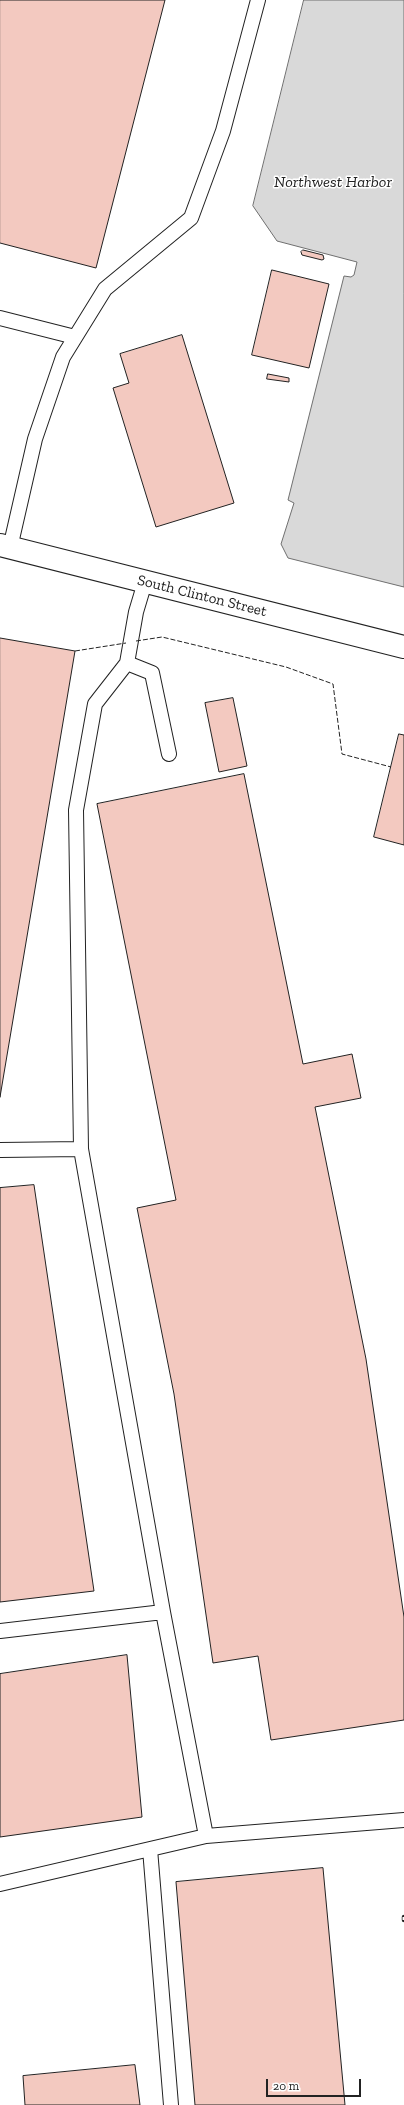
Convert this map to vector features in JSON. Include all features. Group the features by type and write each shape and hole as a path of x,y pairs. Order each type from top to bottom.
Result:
{"main road":[{"name":"South Clinton Street","path":"5,547 404,647"}],"lane":[{"path":"5,547 34,439 63,357 105,289 191,218 223,131 258,0"},
{"path":"0,318 75,337"},
{"path":"145,582 136,612 127,663 95,704 76,810 81,1149 163,1612 206,1836"},
{"path":"127,663 152,673 169,754"},
{"path":"0,1150 81,1149"},
{"path":"0,1631 163,1612"},
{"path":"0,1884 206,1836 404,1820"},
{"path":"150,1849 170,2105"}],"water":[{"name":"Northwest Harbor","path":"304,0 404,0 404,587 288,558 281,544 294,503 288,500 344,276 351,277 354,275 357,262 277,241 253,206"}],"building":[{"path":"0,0 165,0 96,268 0,243"},
{"path":"303,250 323,255 324,259 322,260 302,255 301,252"},
{"path":"272,270 329,284 309,368 252,355"},
{"path":"182,335 234,503 156,527 113,388 129,383 120,354"},
{"path":"268,374 289,378 289,382 267,379"},
{"path":"0,638 75,651 0,1097"},
{"path":"233,698 247,766 219,772 205,703"},
{"path":"399,734 404,735 404,845 374,837"},
{"path":"244,774 303,1064 352,1054 361,1098 315,1107 366,1359 404,1617 404,1720 271,1740 258,1656 213,1663 174,1394 137,1208 176,1200 97,804"},
{"path":"34,1185 94,1591 0,1602 0,1188"},
{"path":"127,1655 142,1817 0,1837 0,1674"},
{"path":"323,1868 345,2105 195,2105 176,1882"},
{"path":"135,2065 140,2105 25,2105 23,2076"}],"fence":[{"path":"136,641 162,637 286,667 333,684 342,754 391,767"},
{"path":"75,651 126,643"}]}
